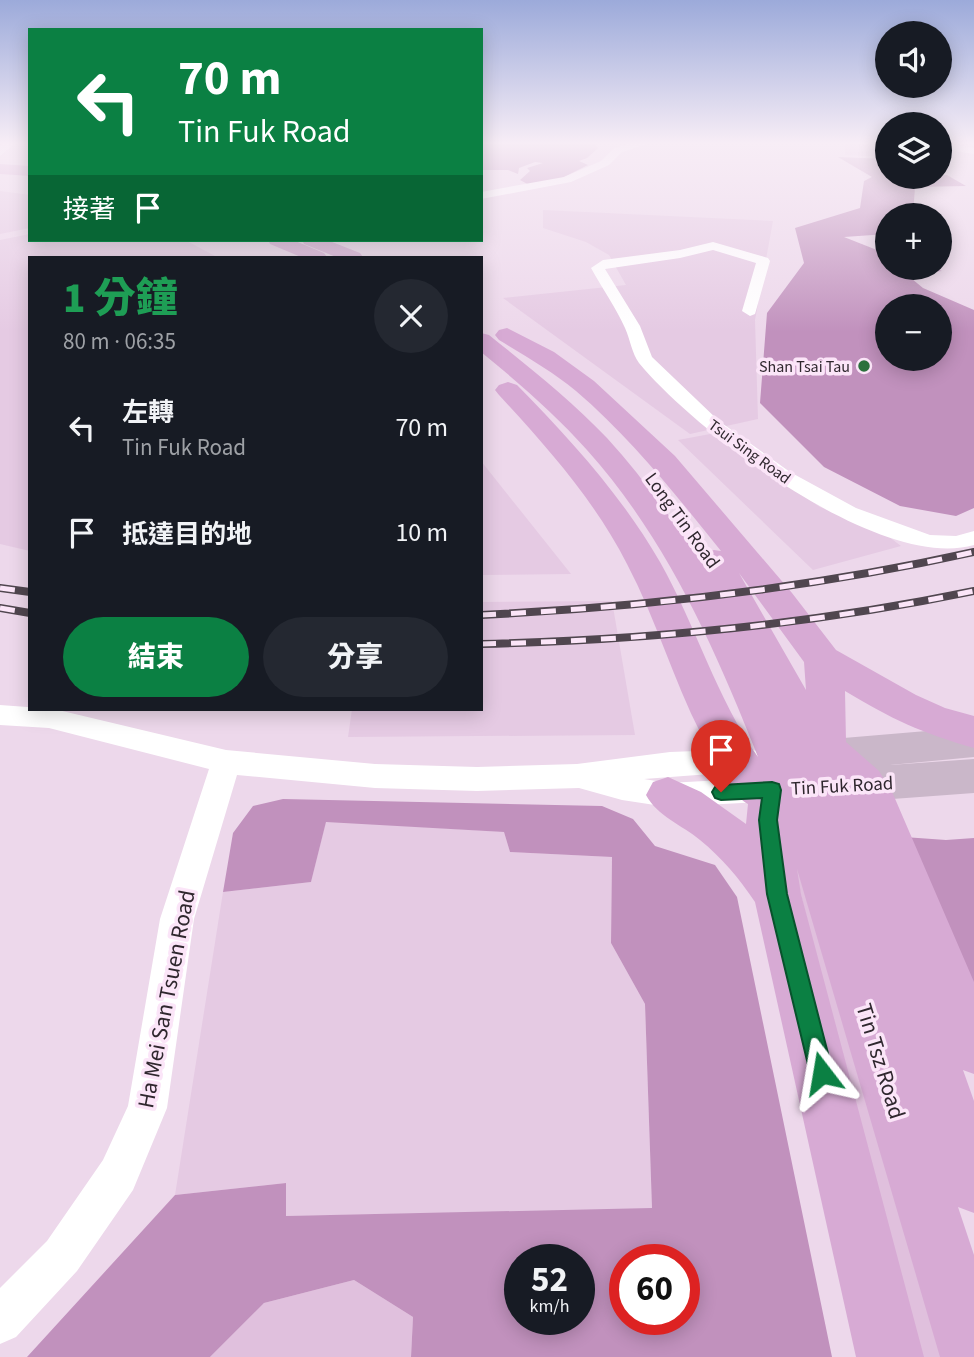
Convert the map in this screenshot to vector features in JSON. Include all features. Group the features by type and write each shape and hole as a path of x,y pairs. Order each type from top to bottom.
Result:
{"main road":[{"path":"282,242 315,256"},
{"path":"316,242 351,256"},
{"path":"484,339 545,357 585,386 666,462 764,581 823,660 902,706 935,721 974,732"},
{"path":"484,339 543,426 590,479 657,588 709,711 889,834 974,1047"},
{"name":"Long Tin Road","path":"484,339 553,377 630,450 703,544 772,659 799,771"},
{"name":"Long Tin Road","path":"484,339 569,413 622,472 660,522 703,591 799,771"},
{"path":"823,660 827,709 799,771 768,820 777,894 890,1357"},
{"name":"Tin Fuk Road","path":"799,771 974,742"},
{"path":"799,771 879,913 974,1183"},
{"name":"Tin Fuk Road","path":"799,771 974,776"},
{"name":"Tin Tsz Road","path":"799,771 831,902 974,1357"},
{"path":"668,795 730,835 748,853 777,894"}],"street":[{"name":"Tsui Sing Road","path":"750,311 763,261 734,250 713,246 680,254 603,264 598,268 632,326 645,359 712,425 783,476 848,513 926,542 956,543 974,538"},
{"path":"0,715 49,718 226,762 375,776 477,779 577,776 670,764 799,771"},
{"name":"Ha Mei San Tsuen Road","path":"0,1321 62,1256 97,1206 118,1175 147,1108 177,919 226,762"},
{"name":"Tin Fuk Road","path":"668,795 799,771"},
{"path":"577,776 622,788 668,795"}],"shaded area":[{"path":"0,205 28,205 28,228 0,234"},
{"path":"860,205 875,205 875,235 844,237 875,249 875,280 913,280 937,294 875,294 875,371 952,371 952,301 974,310 974,508 956,516 900,506 824,467 760,403 767,313 804,263 795,228 860,208"},
{"path":"543,210 773,221 755,320 758,419 690,434 503,298 626,285 609,255 586,242 543,228"},
{"path":"28,234 28,242 189,242 215,256 28,256 28,551 0,544 0,240"},
{"path":"710,434 820,507 884,533 901,546 813,570 678,440"},
{"path":"483,464 571,574 483,575"},
{"path":"612,601 635,735 348,737 352,711 483,711 483,602"},
{"path":"283,799 602,806 633,819 655,846 715,865 737,897 832,1357 411,1357 413,1317 354,1280 264,1303 210,1357 27,1357 175,1195 286,1183 286,1216 652,1208 645,1004 611,943 612,857 510,852 504,832 326,822 311,882 223,892 233,833 253,806"},
{"path":"326,821 504,832 510,852 612,857 611,943 645,1004 652,1209 286,1216 286,1183 175,1195 223,892 311,882"},
{"path":"904,837 946,840 974,838 974,1013"},
{"path":"787,838 792,839 945,1357 915,1357"},
{"path":"354,1280 413,1317 411,1357 210,1357 264,1303"}],"railway":[{"path":"483,615 606,607 729,594 852,576 974,552"},
{"path":"0,588 28,592"},
{"path":"483,644 605,639 729,629 852,613 974,591"},
{"path":"0,608 28,613"}],"place":[{"name":"Shan Tsai Tau","path":"864,366"}],"route":[{"path":"721,792 772,790 768,820 777,894 822,1073"}]}
